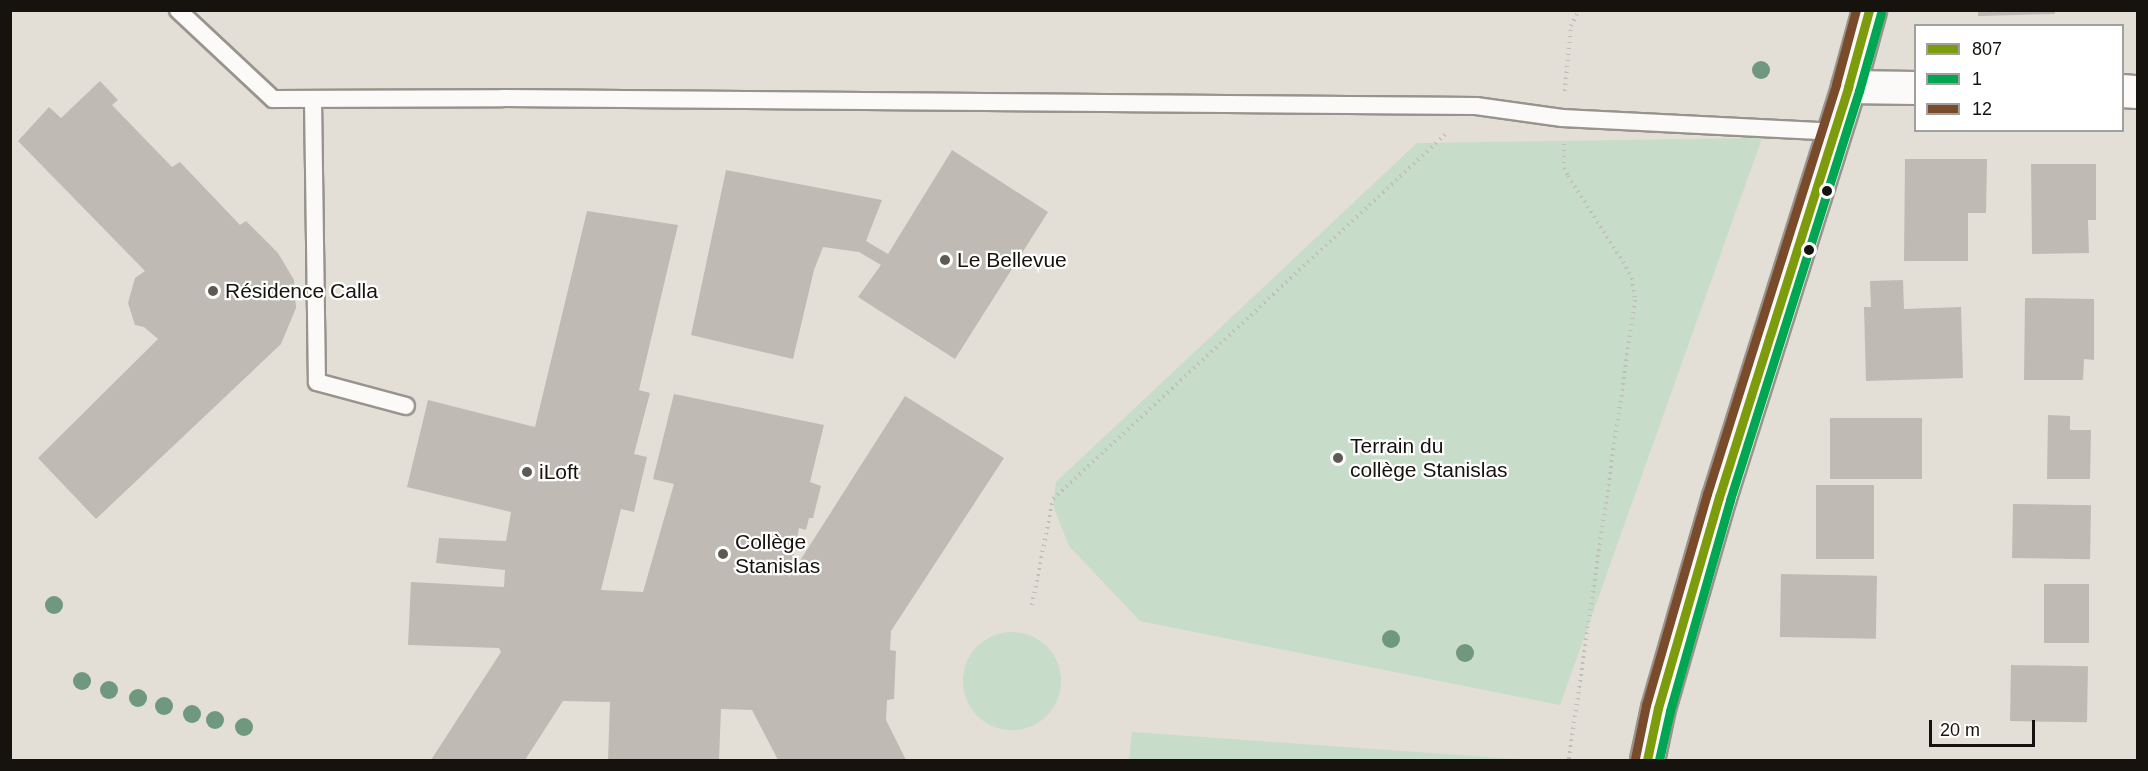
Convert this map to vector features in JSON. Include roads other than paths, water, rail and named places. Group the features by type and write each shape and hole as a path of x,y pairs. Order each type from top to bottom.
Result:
{"main road":[{"path":"1647,760 1658,708 1716,508 1848,87 1869,10"}],"street":[{"path":"1848,87 1914,88"}],"lane":[{"path":"178,10 273,99 458,98 1476,106 1563,118 1834,132"},
{"path":"313,99 317,382 406,406"}],"place":[{"name":"Le Bellevue","path":"945,260"},
{"name":"Résidence Calla","path":"213,291"},
{"name":"Terrain du collège Stanislas","path":"1338,458"},
{"name":"iLoft","path":"527,472"},
{"name":"Collège Stanislas","path":"723,554"}]}
